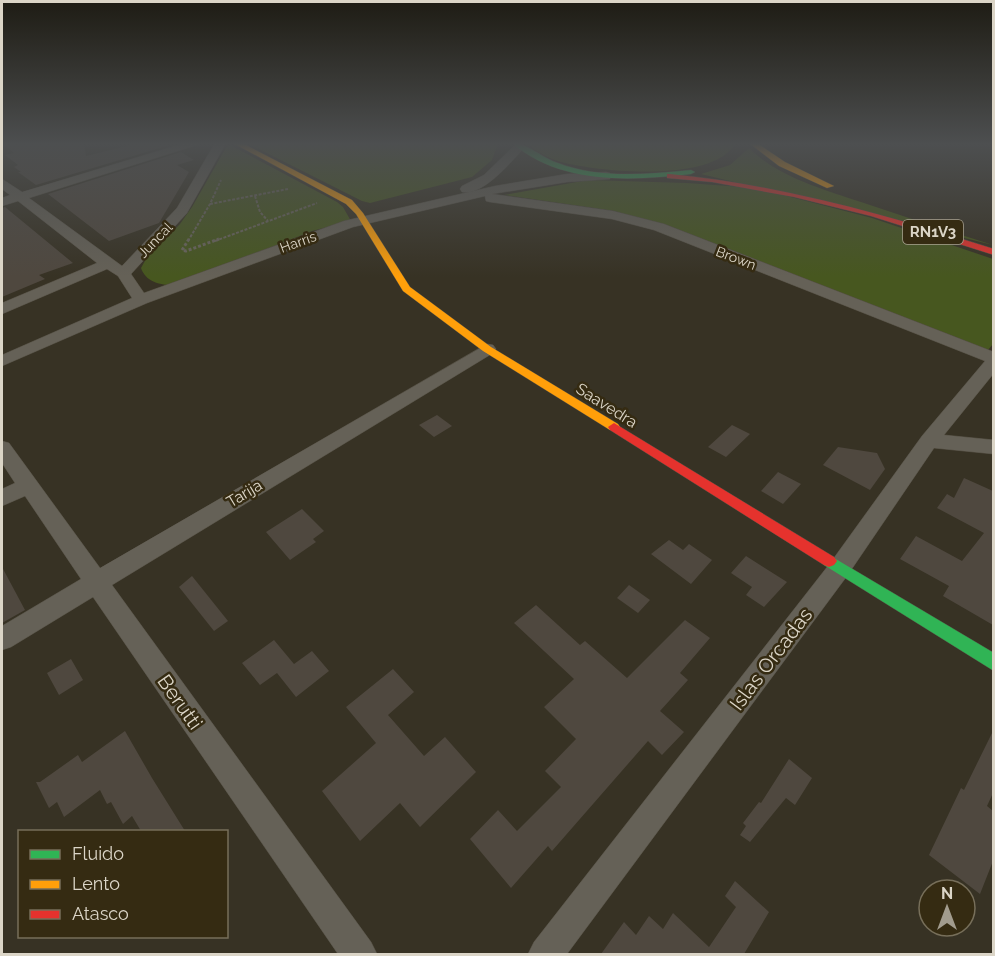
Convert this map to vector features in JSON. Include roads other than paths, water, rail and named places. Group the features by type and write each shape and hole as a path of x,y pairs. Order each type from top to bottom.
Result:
{"main road":[{"name":"Saavedra","path":"321,188 349,202 406,289 487,349 993,663"},
{"name":"RN1V3","path":"772,188 872,213 993,252"},
{"name":"RN1V3","path":"834,188 993,242"}],"street":[{"path":"9,188 103,261 123,273 141,300"},
{"path":"2,202 49,188"},
{"name":"Juncal","path":"123,273 182,210 195,188"},
{"name":"Harris","path":"2,361 141,300 360,217 470,188"},
{"name":"Harris","path":"360,217 514,188"},
{"name":"Brown","path":"468,196 613,215 658,227 993,360"},
{"path":"2,309 103,261 146,250"},
{"name":"Tarija","path":"2,639 487,349"},
{"name":"Islas Orcadas","path":"546,954 839,569 929,441 993,360"},
{"path":"929,441 993,447"},
{"name":"Berutti","path":"2,448 94,582 359,954"},
{"path":"2,498 27,486"}]}
